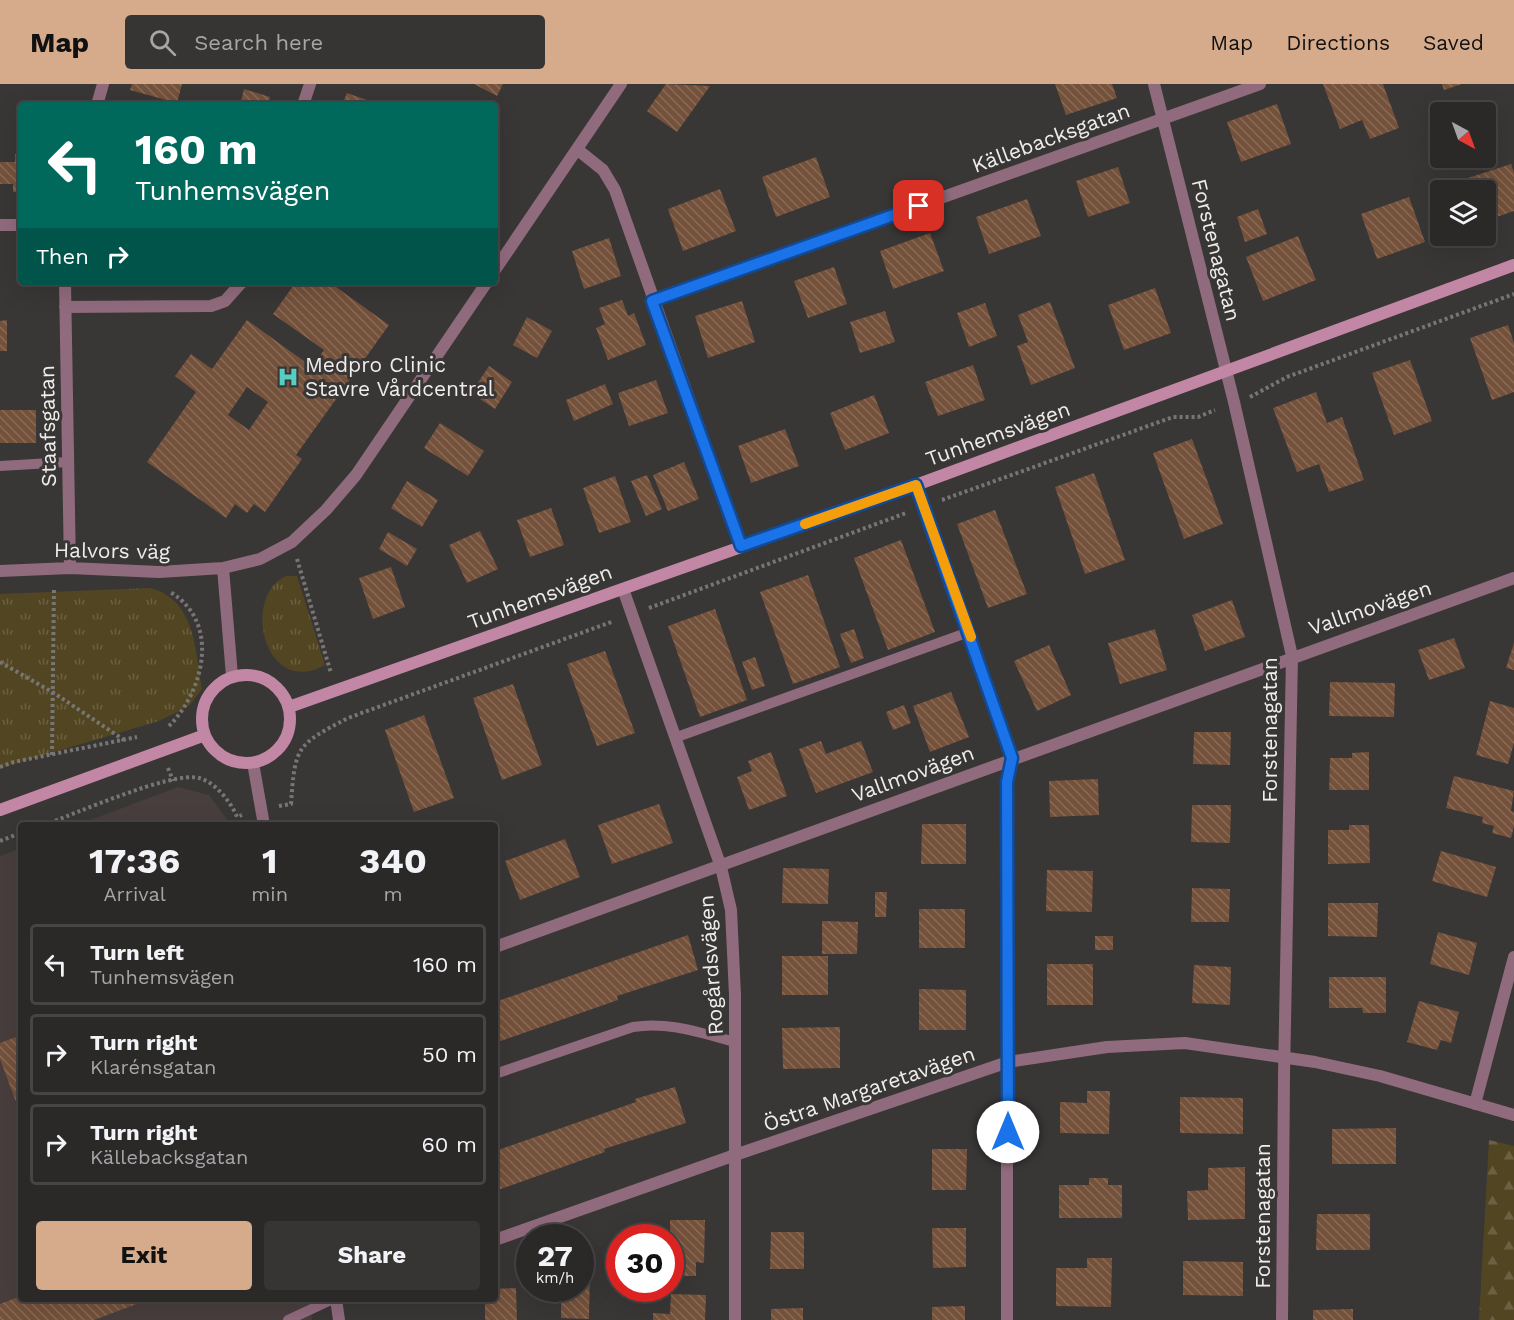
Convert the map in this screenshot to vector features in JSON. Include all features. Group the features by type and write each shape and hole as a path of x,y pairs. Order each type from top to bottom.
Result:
{"street":[{"path":"98,102 103,84"},
{"path":"304,102 310,84"},
{"path":"498,266 621,84"},
{"name":"Forstenagatan","path":"1154,84 1227,371 1292,656 1284,1057 1282,1320"},
{"name":"Källebacksgatan","path":"652,301 1260,84"},
{"path":"578,150 603,170 615,190 652,301 741,546"},
{"path":"0,225 18,225"},
{"name":"Tunhemsvägen","path":"289,707 916,485 1514,265"},
{"name":"Staafsgatan","path":"65,285 70,568"},
{"path":"65,307 211,306 225,301 239,285"},
{"name":"Halvors väg","path":"0,571 70,568 159,572 223,568 260,559 292,542 326,510 356,475 485,285"},
{"path":"916,485 1012,758 1007,782 1007,1320"},
{"path":"223,568 232,676"},
{"name":"Vallmovägen","path":"498,946 721,867 1292,656 1514,578"},
{"name":"Rogårdsvägen","path":"623,589 677,736 721,867 731,910 735,1042 735,1320"},
{"path":"246,674 261,676 273,683 283,694 289,707 291,722 287,737 267,758 253,763 238,763 224,758 213,748 205,735 202,721 203,707 209,694 219,683 232,676 246,674"},
{"path":"0,810 205,735"},
{"path":"253,763 264,822"},
{"path":"1476,1104 1514,957"},
{"name":"Östra Margaretavägen","path":"498,1239 1008,1062 1107,1047 1185,1043 1284,1057 1380,1076 1514,1115"},
{"path":"335,1302 339,1320"}],"lane":[{"path":"0,466 68,462"},
{"path":"677,736 969,632"},
{"path":"498,1073 633,1027 652,1023 735,1042"},
{"path":"288,1320 327,1302"}],"path":[{"path":"52,822 146,788 188,777 201,778 213,787 233,808 237,817 291,804 293,771 300,747 348,718 1173,417 1198,417 1257,394 1287,377 1514,294"},
{"path":"292,542 336,690 348,718"},
{"path":"43,587 66,586"},
{"path":"52,755 54,587"},
{"path":"161,587 175,595 191,610 200,635 202,662 196,688 183,712 162,729"},
{"path":"0,662 54,693 124,740"},
{"path":"0,767 14,762 145,735"},
{"path":"0,841 18,834"}],"shaded area":[{"path":"178,787 209,795 229,822 85,822"},
{"path":"18,849 18,1302 310,1302 312,1320 0,1320 0,856"}],"green space":[{"path":"286,576 297,576 325,665 304,672 287,668 274,657 266,641 262,622 265,603 272,587"},
{"path":"150,588 165,594 177,603 191,628 202,689 189,706 159,721 0,768 0,594"},
{"path":"1489,1140 1514,1146 1514,1320 1479,1320"}],"building":[{"path":"132,84 182,84 177,102 130,90"},
{"path":"474,84 503,84 497,96"},
{"path":"666,84 710,86 677,132 647,111"},
{"path":"1055,84 1112,84 1117,98 1066,115"},
{"path":"1323,84 1383,84 1399,128 1370,139 1362,120 1340,129"},
{"path":"1442,84 1462,84 1444,90"},
{"path":"244,89 270,97 269,102 241,102"},
{"path":"347,93 372,102 343,102"},
{"path":"1277,104 1291,144 1241,162 1227,122"},
{"path":"15,154 18,154 18,192 13,192 13,184 0,184 0,162 15,162"},
{"path":"816,157 830,197 776,217 762,177"},
{"path":"1511,164 1514,172 1514,211 1496,217 1496,180 1462,180"},
{"path":"1118,167 1130,203 1088,217 1076,181"},
{"path":"720,189 736,231 683,251 668,209"},
{"path":"1409,197 1425,242 1377,259 1361,214"},
{"path":"1027,199 1041,236 989,254 976,217"},
{"path":"1258,209 1267,234 1245,242 1237,217"},
{"path":"930,233 944,271 893,289 880,251"},
{"path":"1298,236 1316,280 1263,301 1246,257"},
{"path":"609,238 621,276 584,289 572,251"},
{"path":"834,267 847,304 808,318 794,281"},
{"path":"294,285 333,285 389,325 296,455 302,459 265,512 254,504 247,513 235,504 226,518 147,462 196,392 175,376 191,354 212,369 247,320 312,367 324,350 273,314","holes":["247,387 268,402 249,430 228,415"]},
{"path":"1155,288 1171,333 1124,350 1108,305"},
{"path":"622,300 628,316 634,313 646,345 608,360 596,328 605,324 599,308"},
{"path":"742,301 755,342 708,358 695,316"},
{"path":"1050,302 1075,368 1031,385 1017,346 1028,342 1018,315"},
{"path":"985,303 997,336 969,347 957,313"},
{"path":"885,311 895,342 860,353 850,322"},
{"path":"527,317 552,331 537,358 513,345"},
{"path":"7,320 7,351 0,351 0,321"},
{"path":"1508,325 1514,343 1514,392 1492,400 1470,338"},
{"path":"1410,360 1432,421 1394,435 1372,373"},
{"path":"973,365 985,400 938,416 925,382"},
{"path":"489,366 512,382 495,409 471,393"},
{"path":"656,380 668,413 629,426 618,393"},
{"path":"605,384 613,404 574,421 566,400"},
{"path":"1316,392 1327,423 1342,417 1364,480 1329,492 1319,464 1297,472 1273,408"},
{"path":"874,395 889,433 845,450 830,413"},
{"path":"0,410 36,410 36,443 0,443"},
{"path":"440,423 484,451 468,476 424,448"},
{"path":"785,429 799,466 751,483 738,446"},
{"path":"1192,439 1223,524 1184,539 1153,453"},
{"path":"684,462 699,499 668,511 653,475"},
{"path":"1094,473 1125,560 1085,574 1055,487"},
{"path":"647,475 662,509 646,516 631,481"},
{"path":"615,476 631,522 599,533 583,488"},
{"path":"407,481 438,500 422,527 391,508"},
{"path":"551,508 564,545 530,557 517,520"},
{"path":"995,510 1027,594 988,608 957,524"},
{"path":"480,531 498,569 467,583 449,545"},
{"path":"388,532 417,549 407,566 379,549"},
{"path":"901,540 935,632 888,650 854,558"},
{"path":"391,567 405,607 373,619 359,578"},
{"path":"808,575 840,667 793,684 760,592"},
{"path":"1232,600 1245,637 1205,651 1192,615"},
{"path":"715,609 747,700 700,717 668,626"},
{"path":"854,629 864,658 851,663 840,634"},
{"path":"1155,629 1167,670 1120,684 1108,643"},
{"path":"1454,638 1465,668 1429,680 1418,650"},
{"path":"1514,643 1514,670 1506,668"},
{"path":"1049,645 1071,695 1037,711 1014,661"},
{"path":"605,651 635,733 597,746 567,664"},
{"path":"755,657 765,686 752,690 742,662"},
{"path":"1330,682 1395,683 1394,717 1329,716"},
{"path":"513,684 542,765 502,780 473,698"},
{"path":"951,692 969,737 930,752 913,706"},
{"path":"1490,701 1514,708 1514,743 1508,764 1476,755"},
{"path":"904,705 911,723 893,730 886,712"},
{"path":"424,715 454,798 414,812 385,730"},
{"path":"1194,732 1231,732 1230,765 1193,764"},
{"path":"821,741 826,754 861,741 873,772 816,793 799,749"},
{"path":"771,752 787,796 749,810 737,777 752,771 748,761"},
{"path":"1369,752 1369,790 1329,790 1330,758 1352,758 1352,753"},
{"path":"1454,776 1514,791 1511,811 1514,812 1514,826 1511,838 1492,833 1494,826 1482,823 1483,817 1446,808"},
{"path":"1098,779 1099,815 1050,817 1049,781"},
{"path":"659,804 673,843 612,864 598,825"},
{"path":"1192,805 1231,805 1230,843 1191,842"},
{"path":"922,824 966,824 966,864 921,864"},
{"path":"1349,825 1369,825 1370,863 1328,864 1328,830 1349,830"},
{"path":"565,839 580,877 520,900 505,861"},
{"path":"1441,851 1496,867 1487,897 1432,881"},
{"path":"783,868 829,869 828,904 782,903"},
{"path":"1047,870 1093,871 1092,912 1046,911"},
{"path":"1192,888 1230,889 1229,922 1191,922"},
{"path":"875,892 887,892 886,917 875,917"},
{"path":"1328,903 1378,903 1377,937 1328,936"},
{"path":"919,909 965,909 965,948 919,948"},
{"path":"822,921 858,922 857,954 822,954"},
{"path":"1438,932 1477,943 1469,975 1430,964"},
{"path":"688,935 698,970 617,996 618,1000 498,1042 498,1001"},
{"path":"1095,936 1113,936 1113,950 1095,950"},
{"path":"782,956 828,956 828,995 782,995"},
{"path":"1047,964 1093,964 1093,1005 1047,1005"},
{"path":"1194,965 1231,967 1230,1005 1192,1003"},
{"path":"1329,977 1386,977 1386,1013 1363,1013 1362,1008 1329,1008"},
{"path":"919,989 966,990 966,1030 919,1030"},
{"path":"1419,1001 1459,1012 1451,1043 1441,1040 1437,1050 1407,1042"},
{"path":"840,1027 840,1068 783,1069 782,1028"},
{"path":"18,1036 18,1107 0,1059 0,1043"},
{"path":"675,1087 686,1123 604,1149 605,1152 498,1190 498,1150 636,1102 635,1099"},
{"path":"1087,1091 1110,1091 1109,1134 1060,1133 1060,1102 1087,1103"},
{"path":"1180,1097 1243,1098 1243,1134 1180,1133"},
{"path":"1396,1128 1396,1164 1332,1164 1332,1129"},
{"path":"932,1149 967,1149 966,1190 932,1190"},
{"path":"1245,1167 1245,1219 1188,1220 1187,1191 1208,1190 1208,1168"},
{"path":"1089,1178 1108,1178 1108,1185 1122,1185 1122,1218 1059,1218 1059,1185 1089,1185"},
{"path":"1317,1214 1370,1214 1370,1250 1316,1250"},
{"path":"670,1220 705,1220 704,1263 696,1262 696,1276 684,1276 684,1224 670,1224"},
{"path":"932,1228 966,1228 966,1267 933,1268"},
{"path":"771,1232 804,1232 804,1269 770,1269"},
{"path":"1087,1258 1112,1258 1111,1307 1056,1306 1056,1268 1087,1268"},
{"path":"1183,1261 1243,1262 1243,1296 1183,1295"},
{"path":"516,1288 517,1320 485,1320 485,1302 498,1302 498,1289"},
{"path":"684,1294 706,1295 705,1320 653,1320 653,1313 670,1314 671,1302 684,1302"},
{"path":"18,1297 18,1302 142,1302 94,1320 0,1320 0,1304"},
{"path":"561,1302 589,1302 589,1319 561,1318"},
{"path":"965,1306 965,1320 932,1320 932,1307"},
{"path":"803,1308 803,1320 771,1320 771,1309"},
{"path":"1353,1309 1353,1320 1313,1320 1313,1310"}],"slow traffic":[{"path":"805,524 916,485 971,637"}],"place":[{"name":"Medpro Clinic Stavre Vårdcentral","path":"288,377"}],"route":[{"path":"919,206 652,301 741,546 916,485 1012,758 1007,782 1008,1132"}]}
